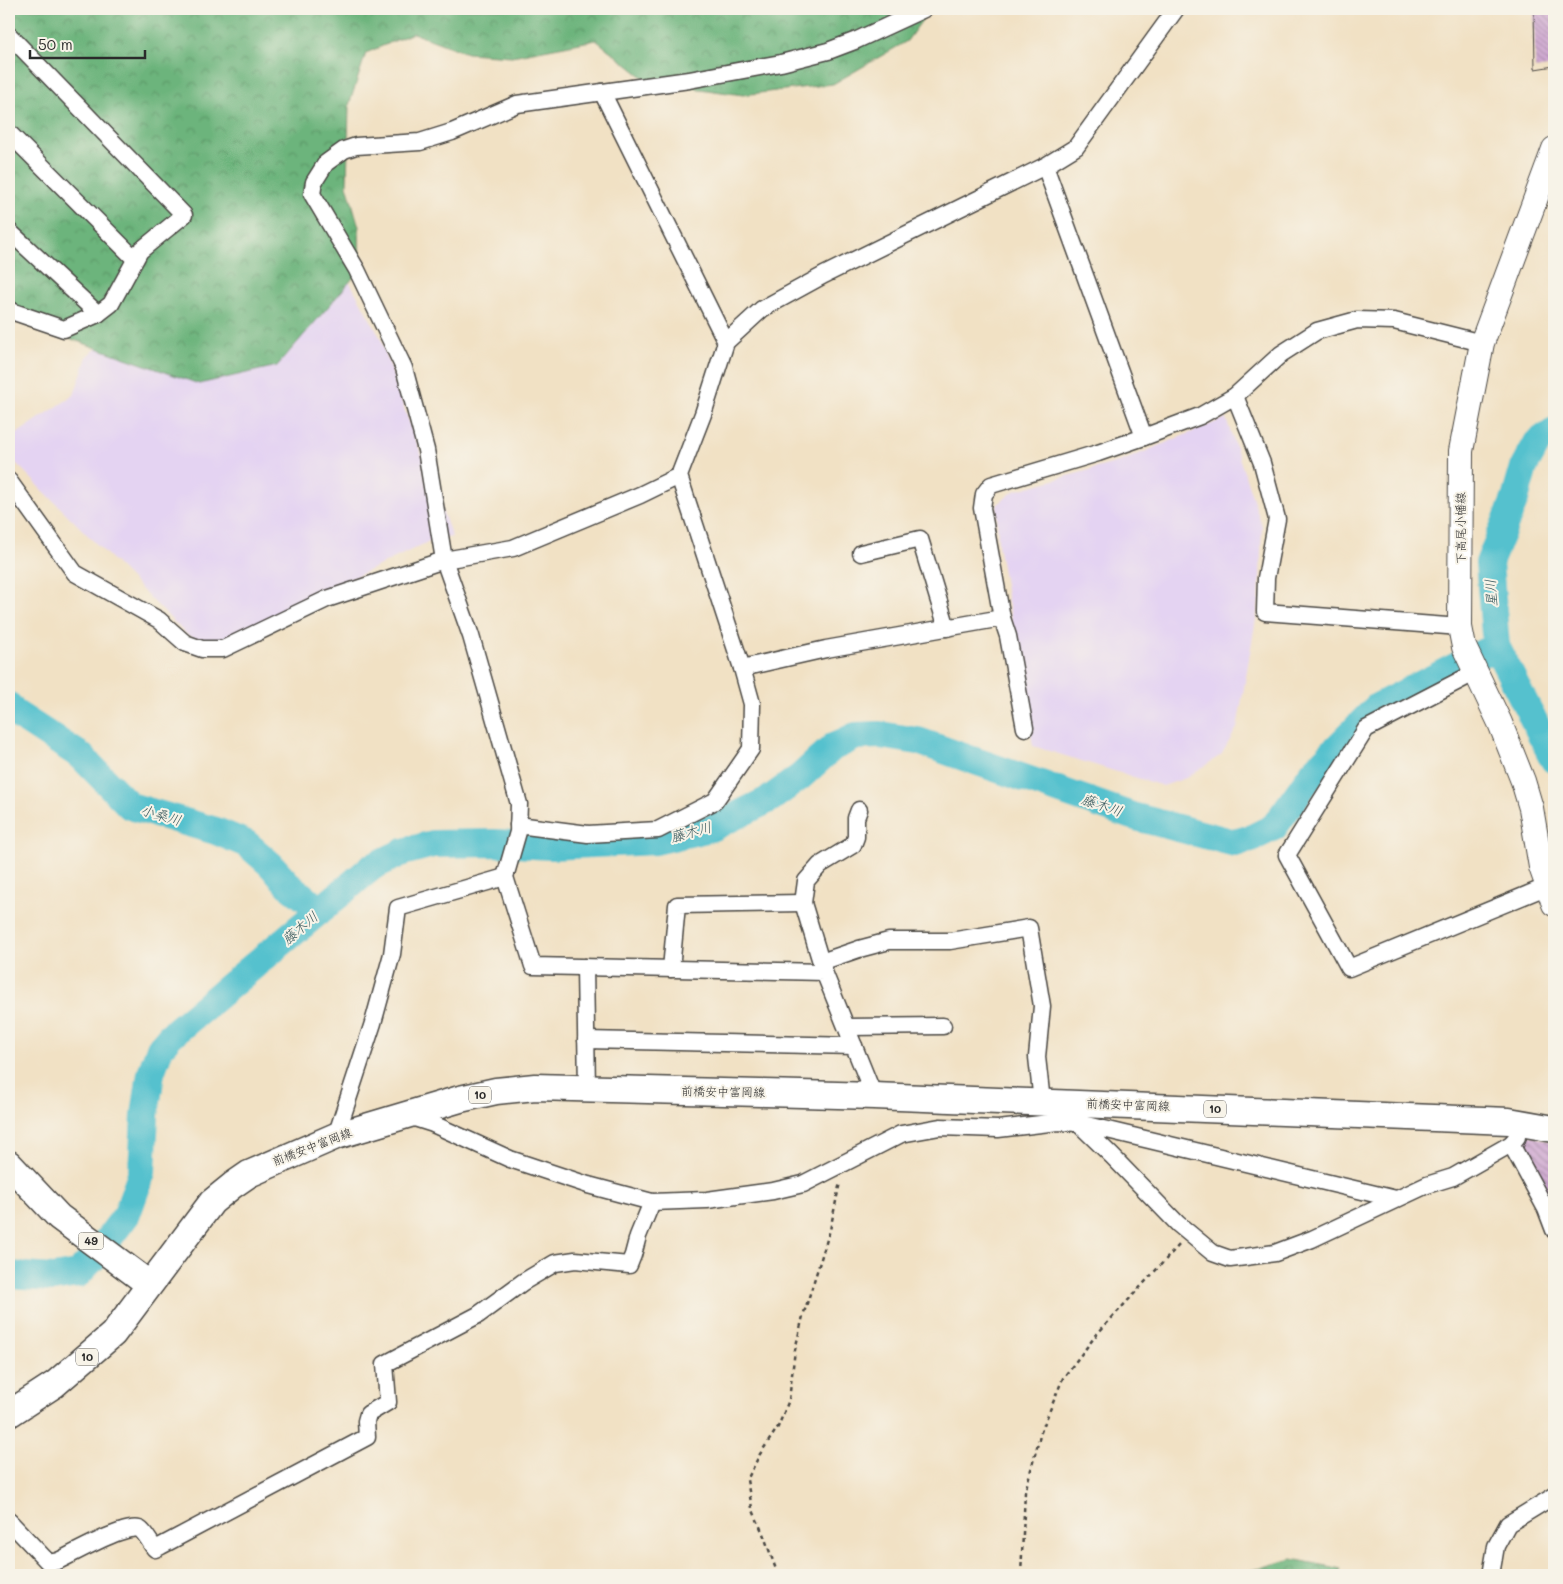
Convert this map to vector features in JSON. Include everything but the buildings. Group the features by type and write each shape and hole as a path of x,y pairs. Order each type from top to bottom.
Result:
{"main road":[{"name":"下高尾小幡線","path":"1551,895 1541,867 1531,808 1523,780 1500,722 1468,653 1461,451 1482,343 1554,149"},
{"name":"前橋安中富岡線","path":"9,1414 56,1384 113,1334 212,1202 233,1185 265,1166 336,1136 460,1099 496,1091 535,1088 587,1089 1042,1102 1079,1113 1499,1120 1554,1129"},
{"name":"49","path":"9,1164 59,1217 149,1284"}],"street":[{"path":"924,9 856,40 819,53 781,63 689,80 516,104 452,132 420,142 356,146 344,150 326,163 314,182 312,194 357,270 404,368 426,450 444,560 471,636 519,804 518,829 505,877 532,966 671,969 823,967 858,949 889,941 950,941 1029,928 1042,1006 1037,1057 1042,1102"},
{"path":"518,829 588,834 658,830 715,801 751,749 752,704 679,476 703,414 726,342 762,309 824,275 1045,166 1076,147 1176,9"},
{"path":"9,35 184,215 140,251 111,304 98,314 64,329 9,309"},
{"path":"602,92 726,342"},
{"path":"9,133 136,259"},
{"path":"1045,166 1144,438"},
{"path":"9,231 98,314"},
{"path":"1024,728 1008,636 1002,618 982,508 984,494 987,489 999,481 1098,453 1144,438 1200,416 1235,396 1281,354 1317,331 1357,320 1394,321 1482,343"},
{"path":"1235,396 1262,463 1277,519 1266,578 1265,612 1468,653"},
{"path":"9,481 76,573 159,620 185,643 202,649 223,649 327,599 444,560 513,548 640,495 679,476"},
{"path":"861,553 920,539 947,628"},
{"path":"742,668 826,649 1002,618"},
{"path":"1468,653 1366,729 1287,855 1349,968 1551,895"},
{"path":"859,810 856,818 856,837 853,844 820,865 806,881 803,903 823,967 874,1096"},
{"path":"336,1136 373,1023 392,954 398,908 505,877"},
{"path":"671,969 677,905 803,903"},
{"path":"585,967 587,1089"},
{"path":"847,1027 943,1026"},
{"path":"586,1040 854,1046"},
{"path":"408,1116 433,1124 510,1159 588,1185 652,1202 707,1200 803,1184 901,1134 940,1126 998,1128 1058,1122 1079,1113 1396,1199"},
{"path":"1079,1113 1112,1156 1178,1224 1213,1253 1230,1259 1275,1252 1312,1239 1427,1184 1452,1177 1511,1144 1529,1124"},
{"path":"1511,1144 1546,1209 1554,1230"},
{"path":"9,1521 49,1563 58,1561 119,1532 134,1527 140,1530 154,1549 161,1546 367,1437 366,1421 368,1414 388,1402 386,1364 478,1315 523,1282 555,1263 575,1260 629,1266 638,1236 652,1202"},
{"path":"1490,1575 1496,1546 1508,1524 1554,1496"}],"path":[{"path":"778,1575 752,1508 747,1480 760,1454 778,1427 790,1400 795,1350 803,1316 830,1230 845,1161"},
{"path":"1021,1575 1025,1492 1042,1432 1063,1378 1097,1334 1190,1234"}],"shaded area":[{"path":"329,244 381,339 404,408 452,537 430,541 220,642 202,642 186,634 9,456 9,439 74,395 87,357 122,324"},
{"path":"1226,418 1262,526 1259,601 1237,728 1221,755 1186,778 1163,786 1033,746 998,544 997,505 1014,491 1122,461"}],"green space":[{"path":"9,9 930,9 907,41 833,84 743,95 649,82 596,40 512,56 467,53 413,33 366,53 349,105 347,185 359,227 360,270 277,366 199,384 9,317"},
{"path":"1292,1559 1342,1569 1339,1575 1234,1575"}],"waterway":[{"name":"星川","path":"1554,431 1537,443 1524,467 1515,499 1489,563 1496,646 1554,760"},
{"name":"藤木川","path":"9,1275 53,1278 78,1274 97,1254 127,1214 142,1172 145,1115 151,1073 160,1048 170,1036 372,867 403,852 433,844 494,843 551,846 656,841 711,828 770,799 800,777 833,747 856,736 880,735 918,741 1132,816 1235,843 1252,838 1274,827 1314,771 1377,707 1496,646"},
{"name":"小桑川","path":"9,706 13,712 81,756 130,806 216,831 247,844 270,864 290,886 320,910"}]}
